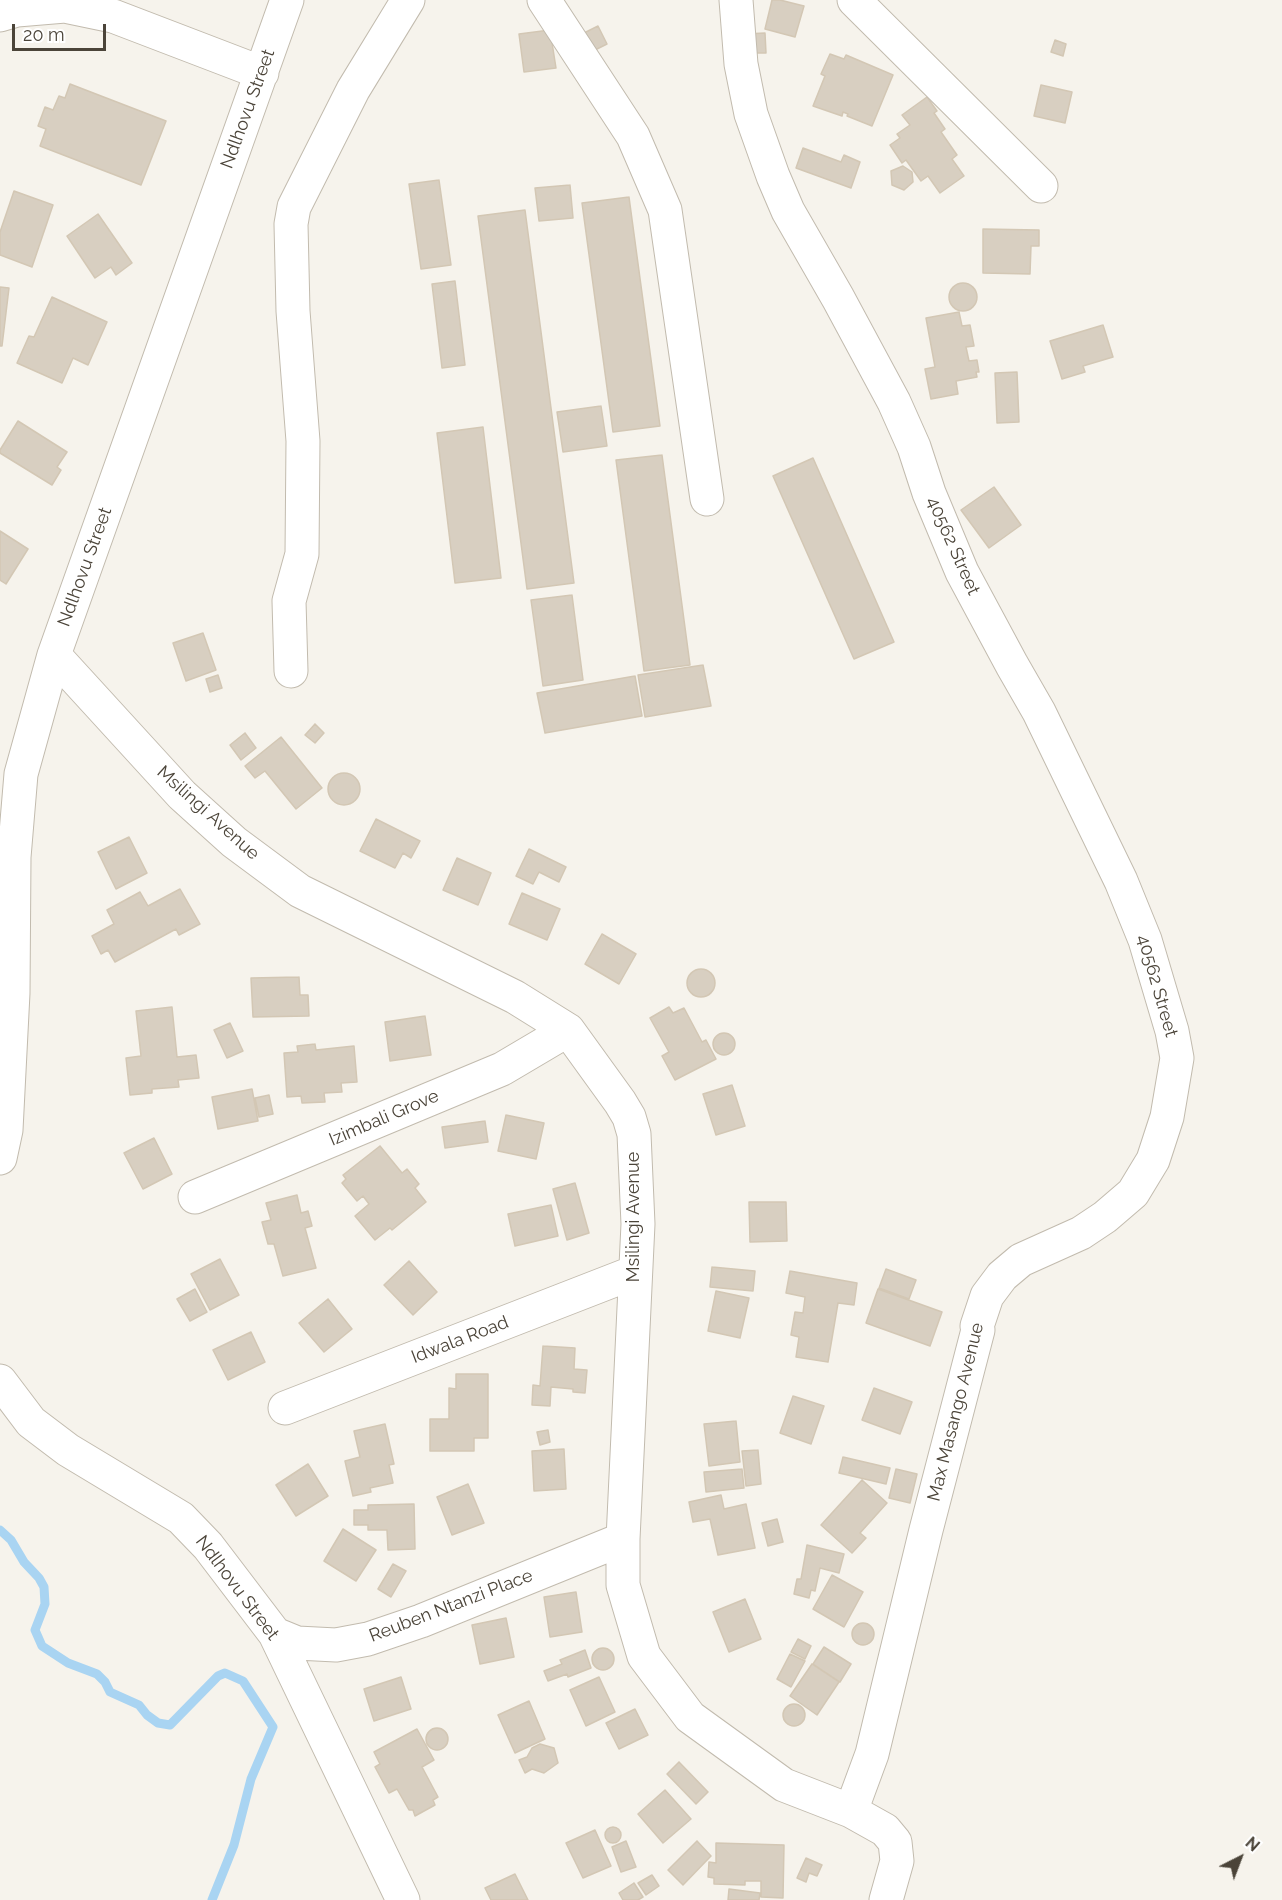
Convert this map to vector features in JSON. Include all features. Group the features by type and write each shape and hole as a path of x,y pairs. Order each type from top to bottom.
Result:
{"street":[{"name":"Ndlhovu Street","path":"0,1158 6,1130 12,993 14,857 21,774 54,655 287,0"},
{"path":"291,671 289,601 302,554 303,441 292,311 291,224 294,207 353,90 408,0"},
{"path":"544,0 633,136 665,210 707,499"},
{"name":"40562 Street","path":"736,0 741,64 751,114 773,176 788,211 864,344 894,402 914,447 929,493 962,572 1039,712 1121,881 1145,940 1172,1031 1177,1058 1172,1090"},
{"path":"854,0 1041,186"},
{"path":"0,15 17,10 65,6 113,16 262,73"},
{"name":"Msilingi Avenue","path":"54,655 182,795 234,843 300,891 515,997 568,1030 620,1102 634,1134 638,1224 623,1539 623,1585 644,1656 690,1717 784,1785 851,1811 885,1830 895,1842 897,1861 886,1900"},
{"name":"Izimbali Grove","path":"195,1197 502,1069 568,1030"},
{"name":"Max Masango Avenue","path":"851,1811 872,1754 926,1530 978,1330 977,1326 987,1296 1002,1276 1021,1260 1081,1233 1105,1217 1133,1193 1153,1160 1167,1117 1172,1090"},
{"name":"Idwala Road","path":"285,1408 635,1272"},
{"name":"Ndlhovu Street","path":"0,1381 31,1422 68,1450 181,1518 208,1546 275,1634 403,1900"},
{"name":"Reuben Ntanzi Place","path":"275,1634 297,1643 336,1645 368,1639 421,1621 623,1539"}],"building":[{"path":"772,0 804,6 795,37 765,29"},
{"path":"598,26 607,44 593,51 584,33"},
{"path":"550,30 556,68 524,72 519,34"},
{"path":"765,33 766,53 746,53 745,34"},
{"path":"1055,40 1066,44 1063,56 1051,52"},
{"path":"830,54 844,59 846,55 893,75 872,126 847,116 848,114 843,112 842,116 813,106 825,76 821,74"},
{"path":"70,84 166,121 141,185 40,146 46,129 38,126 45,107 53,110 59,96 65,98"},
{"path":"1041,85 1072,92 1065,123 1034,116"},
{"path":"927,97 937,111 934,113 945,129 941,132 957,155 952,159 964,176 940,193 928,176 921,181 906,160 902,163 890,145 900,138 897,134 910,125 902,115"},
{"path":"803,148 841,162 844,155 860,162 851,188 796,168"},
{"path":"903,166 912,172 913,182 904,190 892,185 891,171"},
{"path":"439,180 451,265 421,269 409,184"},
{"path":"570,185 573,218 539,221 535,188"},
{"path":"14,191 53,205 32,267 0,255 0,232"},
{"path":"629,197 660,426 613,432 582,203"},
{"path":"525,210 574,583 527,589 478,216"},
{"path":"98,214 132,263 116,275 111,267 95,278 67,236"},
{"path":"983,229 1039,230 1039,246 1031,246 1030,274 983,273"},
{"path":"455,281 465,365 442,368 432,284"},
{"path":"963,283 973,287 977,297 973,307 963,311 953,307 949,297 953,287"},
{"path":"0,287 9,288 2,346 0,346"},
{"path":"52,297 107,322 88,365 73,358 62,383 17,363 29,336 34,337"},
{"path":"959,312 962,326 970,325 974,346 966,347 969,361 977,360 979,372 976,372 977,377 956,381 958,394 931,399 925,369 935,367 926,318"},
{"path":"1103,325 1113,357 1083,366 1085,372 1062,379 1050,341"},
{"path":"1017,372 1019,422 997,423 995,373"},
{"path":"601,406 607,446 563,452 557,412"},
{"path":"18,421 67,452 57,467 61,470 52,485 0,453"},
{"path":"483,427 501,578 455,583 437,433"},
{"path":"662,455 690,665 644,671 616,460"},
{"path":"813,458 894,642 854,659 773,476"},
{"path":"994,487 1021,525 989,548 961,510"},
{"path":"0,531 28,549 6,584 0,580"},
{"path":"572,595 583,680 543,686 531,600"},
{"path":"203,633 216,670 186,681 173,643"},
{"path":"703,665 711,706 645,717 638,675"},
{"path":"218,675 222,688 210,692 206,679"},
{"path":"635,676 642,716 545,733 537,693"},
{"path":"315,724 324,733 315,743 305,735"},
{"path":"245,733 256,748 241,760 230,745"},
{"path":"281,737 322,788 296,809 265,771 255,778 245,766"},
{"path":"344,773 355,778 360,789 355,800 344,805 333,800 328,789 333,778"},
{"path":"376,819 420,841 411,858 403,853 395,868 360,851"},
{"path":"129,837 147,873 116,889 98,852"},
{"path":"529,849 566,867 559,882 539,872 533,884 516,876"},
{"path":"457,858 491,873 478,905 443,890"},
{"path":"180,889 200,924 179,935 176,929 115,962 108,950 101,954 92,936 114,924 107,910 140,892 148,906"},
{"path":"522,893 560,909 547,940 509,924"},
{"path":"602,934 636,954 619,984 585,964"},
{"path":"701,969 711,973 715,983 711,993 701,997 691,993 687,983 691,973"},
{"path":"299,977 300,995 308,995 309,1016 253,1017 251,978"},
{"path":"172,1007 177,1057 196,1055 199,1078 178,1080 179,1087 152,1089 152,1093 130,1095 126,1058 141,1056 136,1011"},
{"path":"669,1007 673,1013 684,1008 702,1042 706,1040 716,1059 675,1080 662,1056 669,1052 650,1018"},
{"path":"425,1016 431,1055 390,1061 385,1022"},
{"path":"230,1023 243,1051 227,1058 214,1030"},
{"path":"724,1033 732,1036 735,1044 732,1052 724,1055 716,1052 713,1044 716,1036"},
{"path":"315,1044 316,1050 354,1046 357,1082 341,1083 342,1092 324,1093 325,1102 302,1103 301,1096 287,1097 284,1053 298,1052 297,1046"},
{"path":"732,1085 745,1126 716,1135 703,1094"},
{"path":"252,1089 258,1121 218,1129 212,1097"},
{"path":"269,1095 273,1114 259,1117 255,1098"},
{"path":"506,1115 544,1123 536,1159 498,1151"},
{"path":"485,1121 488,1142 445,1148 442,1127"},
{"path":"154,1138 172,1174 143,1189 124,1153"},
{"path":"380,1146 402,1173 407,1169 419,1184 415,1188 426,1202 392,1230 390,1228 375,1240 355,1216 369,1204 363,1196 357,1201 342,1183 346,1179 343,1175"},
{"path":"575,1183 589,1233 567,1240 553,1189"},
{"path":"297,1195 301,1213 308,1211 312,1226 305,1228 316,1268 283,1276 274,1244 268,1244 262,1222 271,1220 266,1203"},
{"path":"749,1202 786,1202 787,1241 750,1242"},
{"path":"551,1205 558,1236 515,1246 508,1214"},
{"path":"220,1259 239,1295 210,1310 191,1274"},
{"path":"409,1261 437,1292 413,1315 384,1285"},
{"path":"712,1267 755,1271 753,1291 710,1287"},
{"path":"886,1269 916,1280 909,1299 879,1288"},
{"path":"790,1271 857,1283 854,1305 838,1303 828,1362 796,1357 799,1337 791,1335 795,1312 803,1313 805,1297 786,1293"},
{"path":"195,1289 207,1312 190,1321 177,1299"},
{"path":"878,1289 942,1312 930,1346 866,1323"},
{"path":"716,1291 749,1298 740,1338 708,1331"},
{"path":"328,1299 352,1329 324,1352 299,1323"},
{"path":"251,1332 265,1362 228,1380 213,1350"},
{"path":"543,1346 575,1348 574,1369 587,1370 585,1393 573,1392 573,1389 551,1387 550,1406 532,1405 533,1385 540,1386"},
{"path":"456,1374 488,1374 488,1438 474,1438 474,1451 430,1451 430,1419 449,1419 449,1388 456,1389"},
{"path":"874,1388 912,1402 900,1434 862,1420"},
{"path":"793,1396 824,1406 811,1444 780,1433"},
{"path":"736,1421 740,1462 709,1466 704,1424"},
{"path":"385,1424 394,1464 389,1465 393,1483 370,1488 371,1492 353,1496 345,1461 360,1457 354,1431"},
{"path":"548,1430 550,1442 540,1445 537,1432"},
{"path":"564,1449 566,1489 534,1491 532,1451"},
{"path":"758,1450 761,1484 746,1486 742,1451"},
{"path":"843,1457 890,1468 886,1484 839,1473"},
{"path":"308,1464 328,1496 296,1516 276,1485"},
{"path":"742,1469 744,1488 706,1492 704,1472"},
{"path":"896,1469 917,1474 910,1503 889,1498"},
{"path":"862,1480 887,1503 860,1533 866,1538 852,1553 821,1525"},
{"path":"468,1484 484,1523 452,1535 437,1497"},
{"path":"721,1495 724,1509 746,1504 755,1548 718,1555 710,1519 693,1522 689,1502"},
{"path":"414,1504 415,1549 388,1550 387,1530 368,1530 368,1525 354,1525 354,1510 368,1510 368,1505"},
{"path":"777,1519 783,1542 768,1546 762,1523"},
{"path":"343,1529 376,1550 356,1581 324,1561"},
{"path":"807,1545 844,1554 839,1573 820,1568 815,1591 811,1590 809,1598 794,1594 797,1579 801,1579"},
{"path":"393,1564 406,1571 391,1597 378,1589"},
{"path":"832,1575 863,1592 844,1627 813,1609"},
{"path":"576,1592 582,1632 550,1637 544,1597"},
{"path":"745,1599 761,1639 729,1652 713,1612"},
{"path":"506,1618 514,1657 480,1664 472,1625"},
{"path":"863,1623 871,1626 874,1634 871,1642 863,1645 855,1642 852,1634 855,1626"},
{"path":"798,1639 811,1646 805,1659 791,1652"},
{"path":"824,1647 851,1664 840,1682 813,1664"},
{"path":"603,1648 611,1651 614,1659 611,1667 603,1670 595,1667 592,1659 595,1651"},
{"path":"585,1650 591,1668 568,1677 567,1674 548,1681 544,1671 562,1664 560,1660"},
{"path":"790,1654 805,1661 791,1687 777,1679"},
{"path":"812,1664 839,1682 817,1715 790,1696"},
{"path":"401,1677 411,1709 374,1721 364,1689"},
{"path":"599,1677 615,1712 586,1726 570,1690"},
{"path":"529,1701 545,1739 515,1753 498,1715"},
{"path":"794,1704 802,1707 805,1715 802,1723 794,1726 786,1723 783,1715 786,1707"},
{"path":"635,1709 648,1735 619,1749 606,1723"},
{"path":"437,1728 445,1731 448,1739 445,1747 437,1750 429,1747 426,1739 429,1731"},
{"path":"417,1729 434,1760 422,1767 438,1797 433,1800 435,1805 415,1816 397,1789 389,1793 375,1767 380,1764 374,1752"},
{"path":"540,1744 554,1748 558,1763 544,1773 532,1769 525,1773 519,1760 527,1757 532,1748"},
{"path":"679,1762 708,1792 696,1804 667,1774"},
{"path":"665,1790 691,1819 663,1843 638,1814"},
{"path":"613,1827 619,1829 621,1835 619,1841 613,1843 607,1841 605,1835 607,1829"},
{"path":"595,1830 611,1866 583,1878 566,1843"},
{"path":"626,1841 636,1867 621,1872 612,1847"},
{"path":"697,1841 711,1856 683,1885 668,1870"},
{"path":"716,1843 784,1845 783,1898 761,1897 761,1881 745,1881 745,1885 714,1884 714,1878 708,1877 709,1862 716,1863"},
{"path":"806,1858 822,1865 817,1876 809,1873 806,1882 797,1878"},
{"path":"515,1874 528,1900 491,1900 485,1888"},
{"path":"652,1875 659,1886 646,1895 638,1883"},
{"path":"634,1883 643,1897 638,1900 623,1900 619,1893"},
{"path":"729,1889 760,1893 759,1900 728,1900"}],"waterway":[{"path":"0,1530 11,1540 24,1562 44,1587 45,1604 35,1630 42,1646 68,1663 97,1674 105,1682 110,1692 139,1705 158,1723 170,1725 218,1676 225,1673 243,1681 273,1727 251,1779 234,1845 212,1900"}]}
